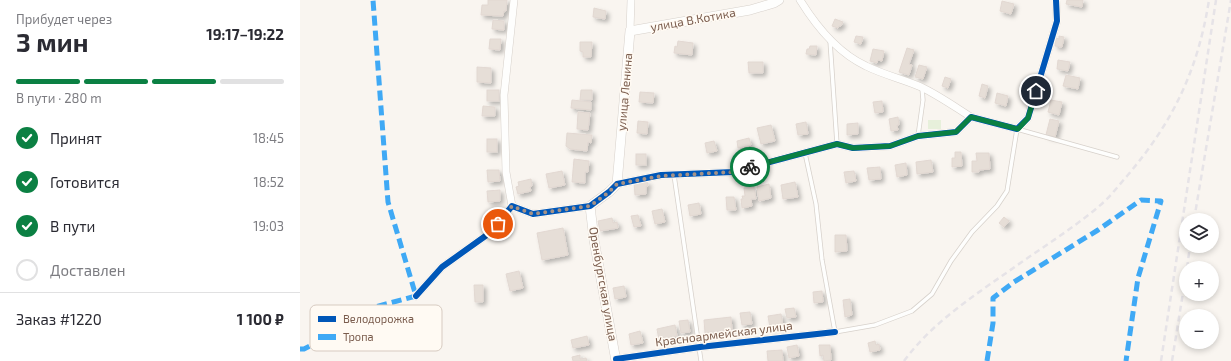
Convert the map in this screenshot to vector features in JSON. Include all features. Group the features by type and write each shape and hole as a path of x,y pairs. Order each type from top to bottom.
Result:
{"street":[{"path":"416,296 442,267 491,232 512,206 506,172 504,94 514,0"},
{"name":"улица Ленина","path":"617,184 630,32 631,0"},
{"name":"улица В.Котика","path":"630,32 750,10 774,3 779,0"},
{"path":"800,0 812,20 830,39 854,59 867,66 922,88 971,117 1018,129 1028,118 1044,66 1057,21 1056,0"},
{"path":"512,206 533,214 590,206 617,184 661,176 733,172 837,144 853,148 890,146 918,136 956,132 971,117"},
{"name":"Оренбургская улица","path":"590,206 594,240 616,360"},
{"name":"Красноармейская улица","path":"616,360 700,347 835,332"}],"lane":[{"path":"830,39 837,144"},
{"path":"918,136 923,100 922,88"},
{"path":"805,152 816,204 822,260 835,332 875,326 912,311 932,294 972,232 997,206 1007,191 1018,129 1117,157"},
{"path":"674,175 701,361"}],"green space":[{"path":"928,120 941,120 941,129 928,129"}],"building":[{"path":"488,0 507,0 506,11 504,11 503,16 481,15 482,5 488,5"},
{"path":"1067,0 1083,0 1082,7 1066,4"},
{"path":"1002,1 1014,4 1011,14 1000,11"},
{"path":"594,8 606,11 605,19 593,17"},
{"path":"835,19 843,22 838,28 832,26"},
{"path":"493,20 504,21 504,30 492,29"},
{"path":"856,36 863,37 861,44 854,42"},
{"path":"1059,36 1064,37 1062,47 1055,46 1056,38 1059,39"},
{"path":"490,39 501,39 500,50 489,49"},
{"path":"678,41 693,43 692,55 674,53 675,46 677,47"},
{"path":"580,42 592,42 591,57 583,57 583,52 580,51"},
{"path":"810,46 817,46 816,55 806,54 807,49 809,49"},
{"path":"907,48 914,50 909,64 912,65 909,75 899,72"},
{"path":"873,49 884,51 882,61 878,60 877,63 870,61"},
{"path":"1058,60 1070,62 1068,71 1057,69"},
{"path":"748,62 763,62 763,73 749,73"},
{"path":"919,65 927,67 923,79 915,77"},
{"path":"477,67 491,68 491,83 477,82"},
{"path":"1066,75 1080,78 1078,89 1063,86"},
{"path":"945,77 951,79 948,88 942,86"},
{"path":"982,84 988,86 985,98 979,96"},
{"path":"487,90 499,90 499,101 487,101"},
{"path":"581,90 592,90 592,100 580,100"},
{"path":"640,92 654,93 653,103 639,102"},
{"path":"997,93 1008,96 1006,106 995,103"},
{"path":"572,100 591,102 591,110 571,108"},
{"path":"1051,100 1062,102 1059,115 1048,112"},
{"path":"882,101 883,112 875,113 873,102"},
{"path":"483,106 495,107 495,116 482,116"},
{"path":"578,112 590,113 588,130 577,129"},
{"path":"898,117 898,130 891,131 889,119"},
{"path":"1050,119 1059,121 1055,137 1046,135"},
{"path":"638,121 648,122 647,134 637,133"},
{"path":"806,122 808,134 798,135 796,124"},
{"path":"858,123 858,134 847,135 847,124"},
{"path":"771,125 775,141 761,144 757,128"},
{"path":"567,133 592,135 591,143 588,142 587,151 570,149 566,146"},
{"path":"749,138 751,145 738,148 737,141"},
{"path":"487,139 497,139 497,152 487,152"},
{"path":"714,141 717,151 707,153 705,143"},
{"path":"955,152 961,152 962,166 952,167 952,158 955,158"},
{"path":"976,153 989,153 990,169 972,172 972,161 977,161"},
{"path":"636,154 646,154 646,165 636,165"},
{"path":"574,159 589,161 588,172 585,172 585,183 572,182"},
{"path":"931,160 933,172 917,174 916,162"},
{"path":"906,163 907,175 897,177 895,165"},
{"path":"880,167 881,179 869,180 867,168"},
{"path":"487,170 499,170 500,181 488,182"},
{"path":"562,171 565,185 549,188 546,174"},
{"path":"854,171 856,181 846,183 844,172"},
{"path":"531,179 531,191 518,194 516,187 519,186 518,182"},
{"path":"795,182 798,197 783,199 781,185"},
{"path":"634,183 648,183 648,186 646,186 646,194 635,195"},
{"path":"769,184 771,198 759,201 757,187"},
{"path":"754,187 756,199 751,199 752,206 742,208 741,199 743,199 742,196 745,196 744,188"},
{"path":"500,190 500,201 488,202 487,191"},
{"path":"726,197 734,197 736,210 727,210"},
{"path":"699,203 701,214 690,216 688,205"},
{"path":"662,209 665,222 655,224 652,211"},
{"path":"638,215 641,226 634,227 631,216"},
{"path":"1004,217 1009,221 1004,227 999,223"},
{"path":"612,218 613,223 617,222 618,228 600,231 598,221"},
{"path":"563,228 568,255 542,260 537,233"},
{"path":"835,235 846,235 847,251 835,252"},
{"path":"519,271 523,288 510,291 506,274"},
{"path":"474,285 483,285 483,302 475,302"},
{"path":"624,286 626,297 615,299 613,288"},
{"path":"822,291 823,302 814,303 813,292"},
{"path":"850,299 852,315 845,317 843,300"},
{"path":"794,308 796,317 787,318 785,309"},
{"path":"750,312 752,324 742,325 740,313"},
{"path":"781,314 783,326 770,328 768,316"},
{"path":"731,317 732,330 705,333 704,320"},
{"path":"688,320 690,332 681,333 679,321"},
{"path":"675,325 677,336 659,340 657,329"},
{"path":"640,331 643,343 631,345 629,334"},
{"path":"587,336 589,345 573,348 571,340"},
{"path":"875,341 876,345 879,344 880,350 870,352 868,343"},
{"path":"797,345 799,356 789,358 787,347"},
{"path":"819,345 830,345 831,360 824,361 823,355 820,356"},
{"path":"782,350 783,361 768,361 767,351"},
{"path":"580,355 580,359 586,358 587,361 573,361 572,357"}],"railway":[{"path":"904,361 915,347 953,312 1082,220 1114,192 1158,136 1181,94 1198,49 1209,0"},
{"path":"1161,361 1216,0"},
{"path":"1195,213 1231,0"},
{"path":"1188,261 1189,253"},
{"path":"1172,361 1182,301"}],"marked path":[{"path":"373,0 388,202 416,296 382,305"},
{"path":"987,361 993,323 993,298 1014,282 1098,230 1141,200 1161,201 1138,278 1126,361"},
{"path":"300,349 310,346"}],"cycle path":[{"path":"416,296 442,267 491,232 512,206 533,214 590,206 617,184 661,175 733,172 837,144 853,148 890,146 918,136 956,132 971,117 1017,129 1028,118 1057,21 1056,0"},
{"path":"616,359 700,347 835,332"}],"way so far":[{"path":"498,224 512,206 533,214 590,206 617,184 661,176 733,172 750,167"}],"route":[{"path":"750,167 837,144 853,148 890,146 918,136 956,132 971,117 1018,129 1028,118 1036,91"}]}
